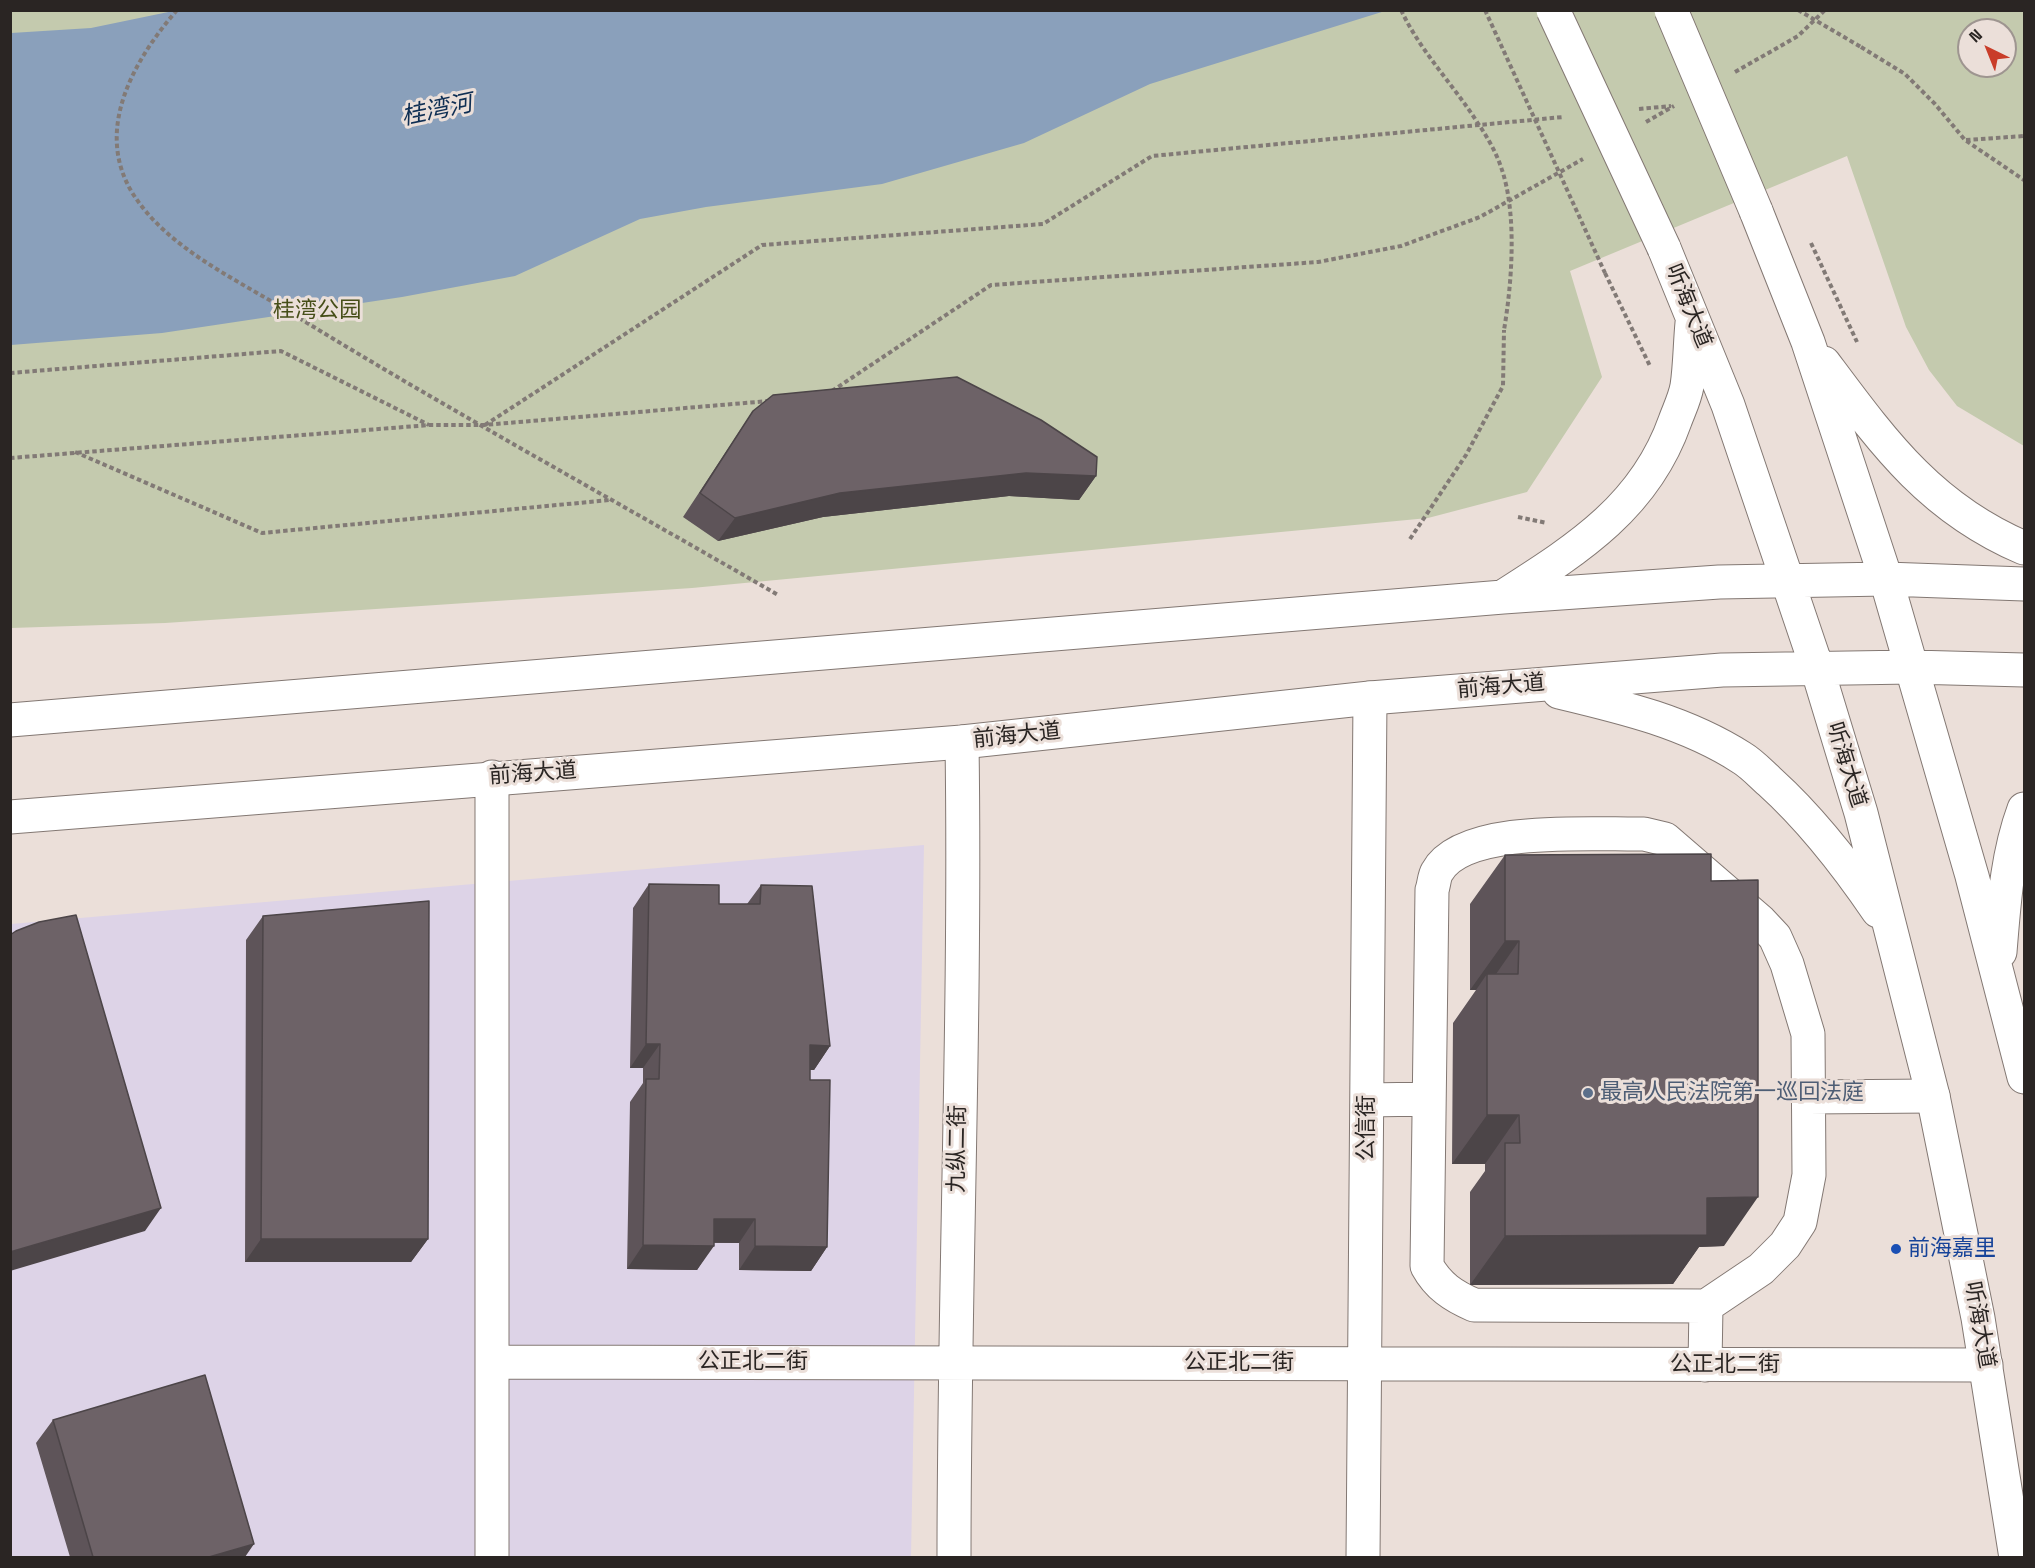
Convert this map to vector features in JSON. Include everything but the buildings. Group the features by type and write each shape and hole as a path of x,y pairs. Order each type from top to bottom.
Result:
{"main road":[{"name":"听海大道","path":"1553,10 1664,248 1728,405 1817,668 1861,813 1933,1096 1986,1365 2016,1557"},
{"path":"1671,10 1756,211 1808,342 1886,579 1912,667 2025,1077"},
{"path":"1503,597 1569,555 1614,518 1645,482 1670,436 1686,388 1692,316"},
{"path":"1808,342 1887,445 1924,485 1969,519 2025,548"},
{"path":"10,720 1503,597 1719,582 1886,579 2025,584"},
{"name":"前海大道","path":"10,818 492,777 962,741 1525,684 1722,670 1912,667 2025,670"},
{"path":"1525,684 1616,705 1684,727 1744,759 1795,805 1838,855 1889,927"},
{"name":"公信街","path":"1363,1557 1370,698"},
{"name":"九纵二街","path":"954,1557 954,1363 963,831 962,741"},
{"path":"492,777 492,1557"},
{"path":"1998,975 2007,876 2016,833 2025,809"},
{"path":"1644,834 1665,839 1775,937 1787,964 1808,1034 1808,1097 1809,1175 1800,1222 1785,1245 1761,1269 1706,1306 1474,1305 1455,1297 1435,1279 1427,1266 1432,890 1437,872 1453,855 1469,846 1501,837 1644,834"},
{"path":"1808,1097 1933,1096"},
{"path":"1367,1100 1429,1099"},
{"path":"1705,1365 1706,1306"},
{"name":"公正北二街","path":"492,1362 1986,1365"}],"path":[{"path":"177,10 141,58 124,91 116,128 120,161 133,193 152,217 195,253 328,335 778,595"},
{"path":"1401,10 1430,61 1478,123 1502,169 1508,197 1512,262 1511,290 1504,330 1503,386 1466,455 1410,539"},
{"path":"1485,10 1605,273 1649,361 1650,372"},
{"path":"1798,10 1905,74 1935,104 1965,140 2025,180"},
{"path":"1726,77 1798,36 1825,10"},
{"path":"1644,123 1685,100"},
{"path":"1627,111 1674,106"},
{"path":"484,425 762,245 1043,224 1152,156 1568,116"},
{"path":"1965,140 2025,136"},
{"path":"825,396 991,285 1318,262 1401,246 1480,217 1593,153"},
{"path":"1809,239 1858,345"},
{"path":"10,373 281,351 430,425"},
{"path":"10,458 75,451 430,425 484,425 778,400"},
{"path":"75,451 262,532 613,500"},
{"path":"1518,517 1547,524 1555,522"}],"shaded area":[{"path":"924,845 911,1557 11,1558 11,924"}],"green space":[{"name":"桂湾公园","path":"10,11 2024,11 2024,446 1957,406 1929,370 1906,327 1847,156 1570,271 1602,377 1527,492 1428,518 692,588 165,623 11,628"}],"water":[{"name":"桂湾河","path":"178,10 1385,11 1150,84 1024,143 882,184 706,207 640,219 515,276 402,297 162,333 11,345 11,33 91,28"}],"place":[{"name":"最高人民法院第一巡回法庭","path":"1588,1093"},
{"name":"前海嘉里","path":"1896,1249"}]}
